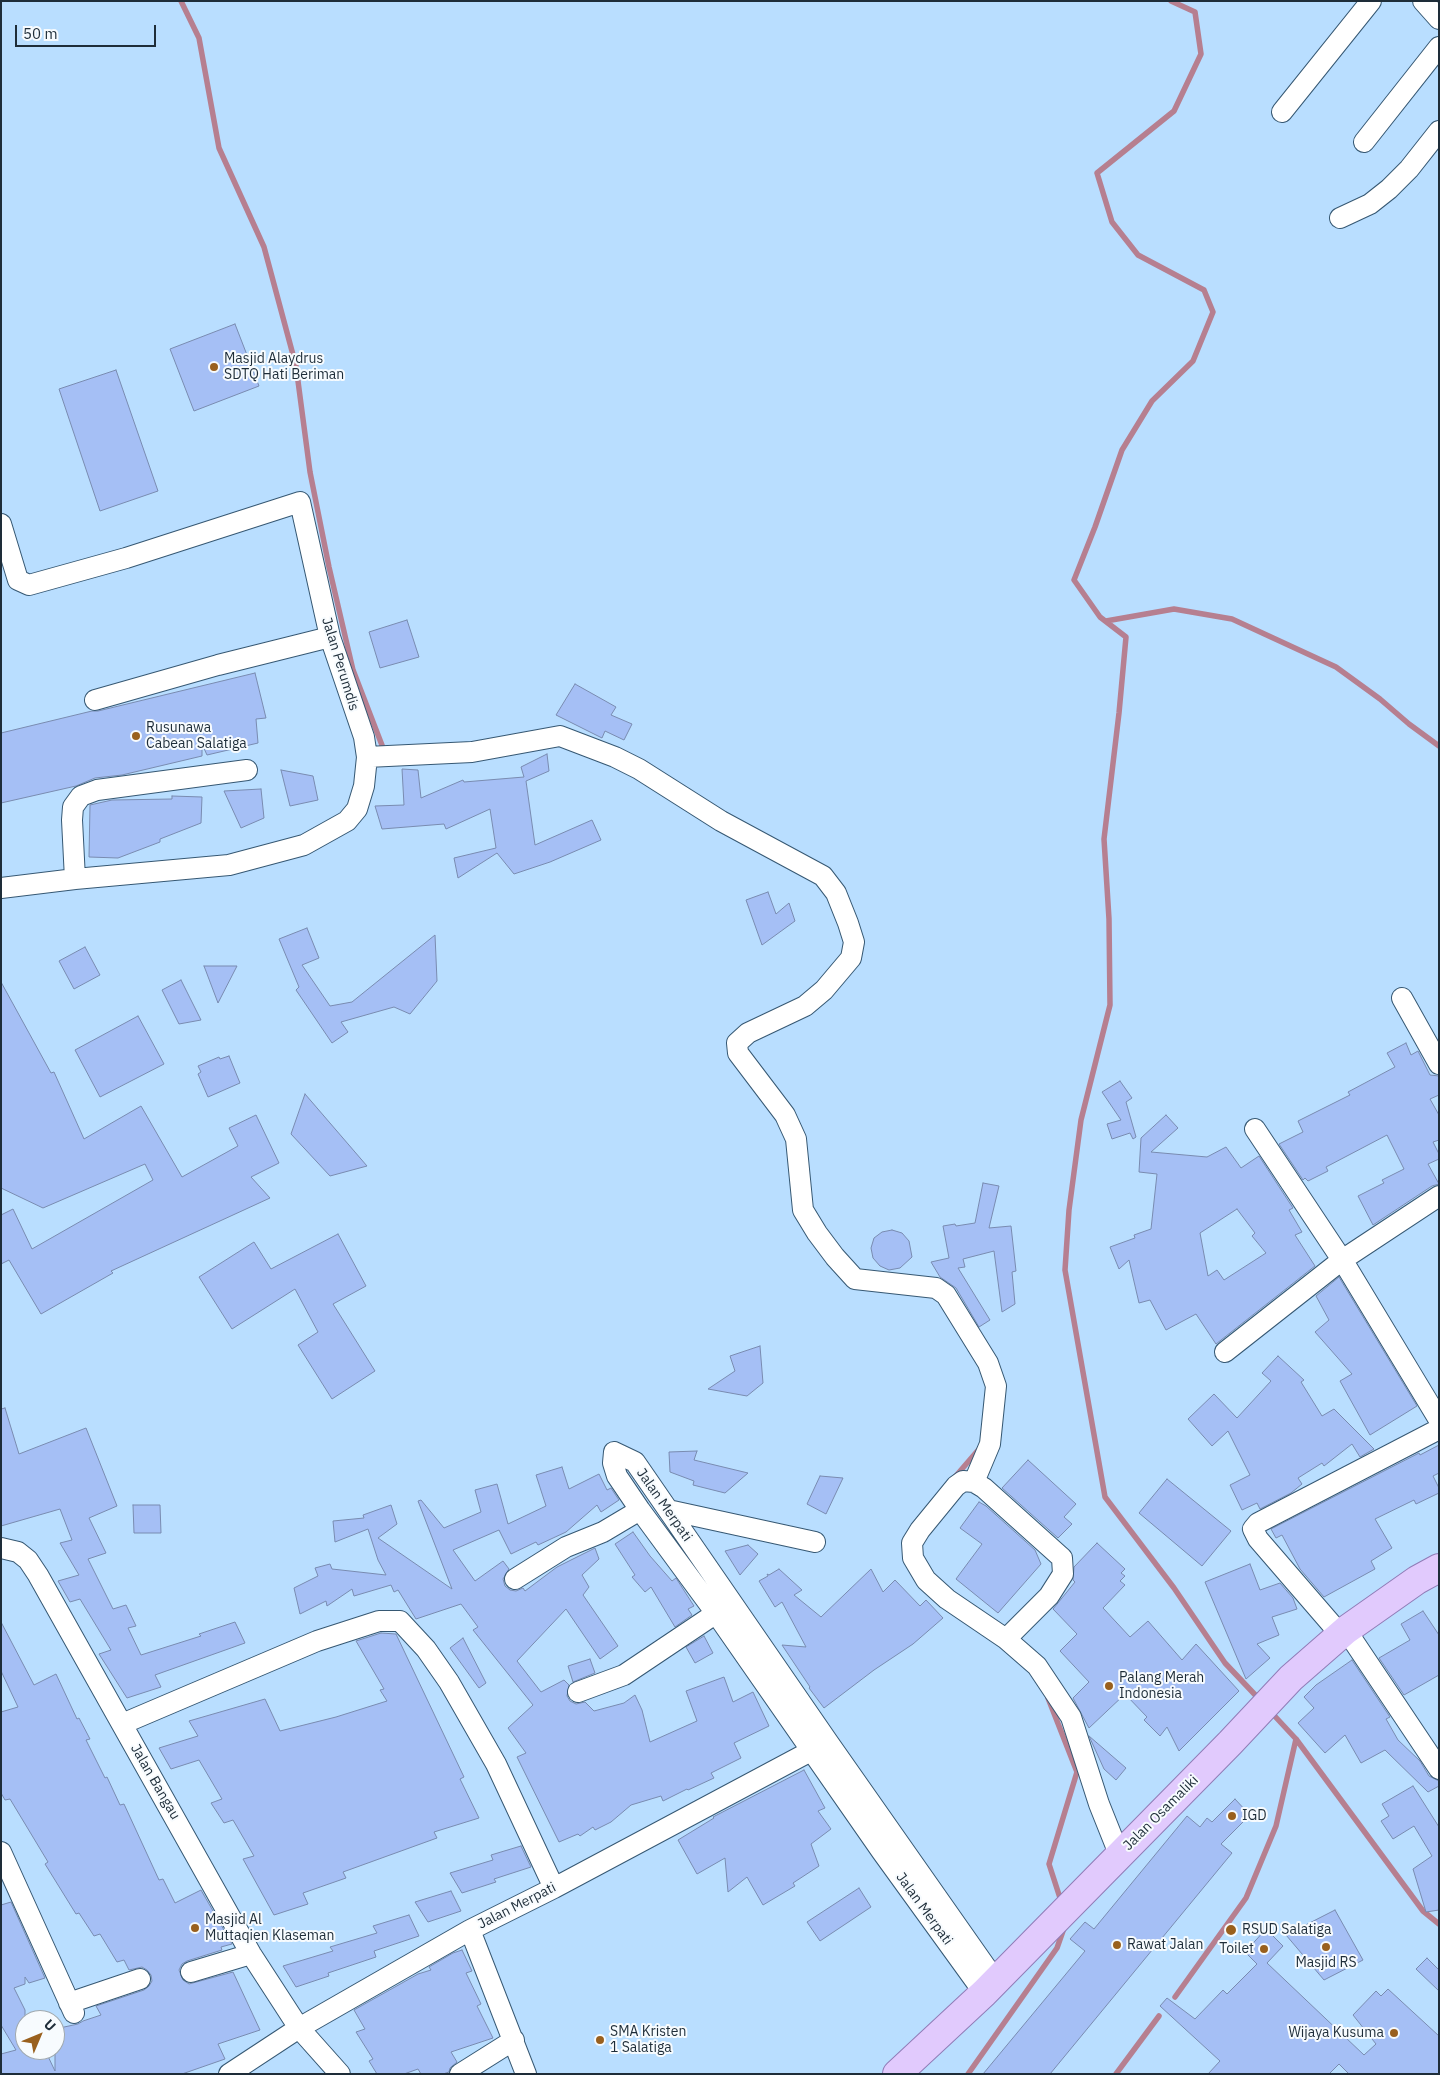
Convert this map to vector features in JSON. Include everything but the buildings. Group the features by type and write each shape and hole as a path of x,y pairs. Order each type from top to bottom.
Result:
{"main road":[{"name":"Jalan Osamaliki","path":"897,2074 990,1986 1291,1678 1343,1632 1417,1580 1439,1568"}],"street":[{"path":"1282,112 1372,1"},
{"path":"1423,1 1439,19"},
{"path":"1364,142 1439,47"},
{"path":"1340,218 1370,204 1390,189 1409,169 1439,131"},
{"name":"Jalan Perumdis","path":"1,524 18,580 28,585 126,558 300,502 330,637 364,737 380,756 364,786 357,809 347,821 304,844 228,865 1,888"},
{"path":"95,700 218,665 330,637"},
{"path":"380,756 472,752 560,736 616,757 639,769 721,821 823,876 836,893 848,923 854,942 851,958 824,990 805,1006 748,1032 738,1043 738,1053 785,1115 796,1139 803,1210 835,1256 855,1279 936,1288 946,1295 988,1363 996,1386 990,1444 974,1482"},
{"path":"75,879 72,820 73,807 81,796 97,790 247,770"},
{"path":"1402,998 1439,1064"},
{"path":"1255,1129 1342,1260 1439,1420"},
{"path":"1225,1352 1342,1260 1439,1196"},
{"path":"1439,1428 1258,1523 1253,1529 1258,1539 1343,1632 1439,1769"},
{"name":"Jalan Merpati","path":"820,1747 715,1614 640,1510 617,1476 613,1463 614,1452 635,1462 668,1510 820,1747 990,1986"},
{"path":"1006,1639 1049,1596 1063,1574 1062,1558 984,1488 974,1482 963,1481 956,1486 920,1530 912,1543 913,1558 926,1580 947,1599 1006,1639 1037,1666 1071,1717 1099,1804 1120,1854"},
{"path":"515,1579 566,1547 617,1524 640,1510"},
{"path":"668,1510 815,1542"},
{"name":"Jalan Bangau","path":"1,1548 18,1552 28,1560 38,1575 251,1954 299,2028 340,2074"},
{"path":"578,1692 624,1675 715,1614"},
{"path":"122,1724 317,1641 379,1621 400,1621 426,1649 449,1682 496,1764 554,1888"},
{"name":"Jalan Merpati","path":"236,2072 299,2028 470,1930 554,1888 820,1747"},
{"path":"1,1852 71,2008 140,1979"},
{"path":"470,1930 526,2074"},
{"path":"191,1972 251,1954"},
{"path":"460,2074 514,2040"}],"waterway":[{"path":"181,1 199,38 219,148 264,247 296,366 310,472 329,567 353,670 385,753"},
{"path":"1171,1 1195,12 1201,54 1174,111 1097,173 1112,222 1138,255 1204,290 1213,312 1193,361 1152,401 1122,450 1074,580 1100,617 1126,637 1104,839 1109,919 1110,1005 1081,1120 1069,1210 1065,1270 1105,1497 1174,1588 1225,1663 1260,1700"},
{"path":"1106,621 1174,609 1232,619 1336,667 1439,746"},
{"path":"955,1477 980,1448"},
{"path":"1048,1698 1077,1772 1049,1864 1061,1901"},
{"path":"1270,1711 1296,1739 1423,1911 1439,1924"},
{"path":"1175,1997 1246,1898 1276,1826 1296,1739"},
{"path":"968,2074 1057,1948 1064,1928"},
{"path":"1116,2074 1159,2016"}],"place":[{"name":"Masjid Alaydrus SDTQ Hati Beriman","path":"214,367"},
{"name":"Rusunawa Cabean Salatiga","path":"136,736"},
{"name":"Palang Merah Indonesia","path":"1109,1686"},
{"name":"IGD","path":"1232,1816"},
{"name":"Masjid Al Muttaqien Klaseman","path":"195,1928"},
{"name":"RSUD Salatiga","path":"1231,1930"},
{"name":"Rawat Jalan","path":"1117,1945"},
{"name":"Masjid RS","path":"1326,1947"},
{"name":"Toilet","path":"1264,1949"},
{"name":"Wijaya Kusuma","path":"1394,2033"},
{"name":"SMA Kristen 1 Salatiga","path":"600,2040"}]}
